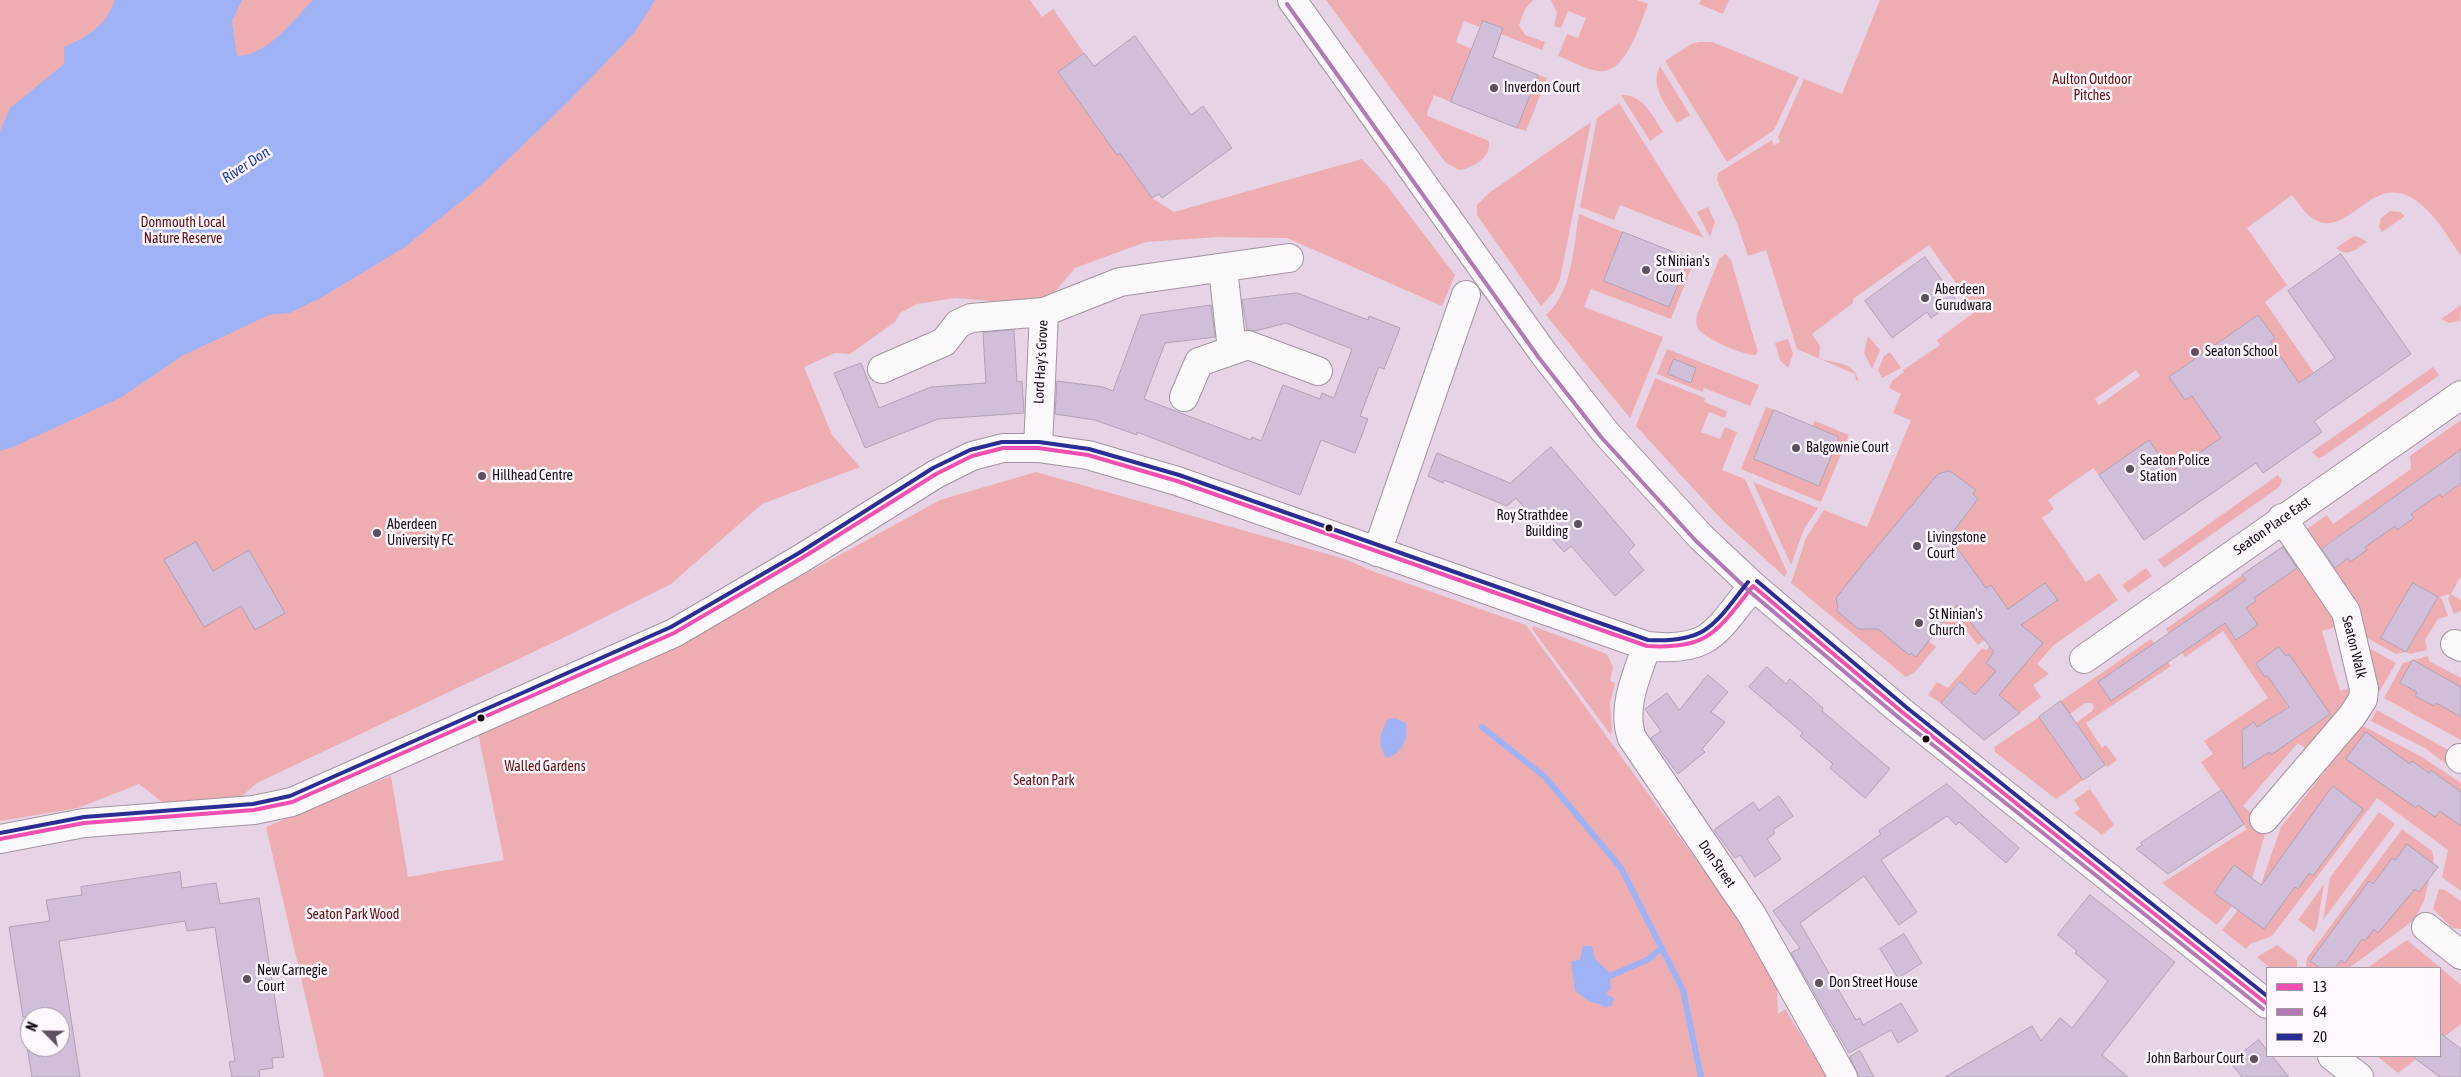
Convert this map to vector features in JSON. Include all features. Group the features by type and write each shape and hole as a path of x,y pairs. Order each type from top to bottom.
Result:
{"street":[{"path":"1292,0 1524,328 1606,433 1674,510 1753,586 1902,712 2266,1003"},
{"name":"Lord Hay's Grove","path":"1038,448 1044,312 1120,282 1289,258"},
{"path":"1223,268 1232,350"},
{"path":"1377,552 1466,295"},
{"path":"882,369 944,342 958,324 970,318 1044,312"},
{"path":"1184,397 1199,362 1232,350 1252,346 1318,371"},
{"name":"Seaton Place East","path":"2084,659 2282,518 2461,395"},
{"path":"0,838 84,822 254,810 292,802 674,633 802,558 936,474 972,456 1003,448 1038,448 1088,455 1177,481 1647,646 1677,648 1692,646 1704,640 1716,631 1753,586"},
{"name":"Seaton Walk","path":"2264,819 2352,716 2363,699 2364,689 2346,612 2282,518"},
{"name":"Don Street","path":"1647,646 1630,697 1628,722 1632,738 1752,915 1844,1077"},
{"path":"2426,927 2461,955"},
{"path":"2333,1057 2359,1077"}],"green space":[{"path":"0,0 1030,0 1042,17 1053,9 1084,53 1058,72 1117,155 1120,153 1152,198 1174,212 1362,159 1388,187 1455,275 1442,306 1287,238 1218,237 1146,242 1075,268 1049,299 1002,302 955,298 917,304 900,313 895,322 850,354 835,353 804,367 832,435 860,467 762,504 671,584 567,636 257,783 234,803 170,808 139,784 78,808 0,821"},
{"path":"1326,0 1533,0 1525,9 1519,25 1525,35 1545,42 1542,50 1501,34 1503,28 1483,21 1480,27 1464,21 1456,42 1472,49 1451,102 1434,95 1427,113 1428,116 1489,141 1487,152 1480,161 1470,167 1459,170 1445,162"},
{"path":"1551,0 1637,0 1648,4 1636,35 1624,57 1608,70 1598,71 1558,56 1567,34 1578,38 1586,18 1568,11 1561,28 1554,26 1557,13"},
{"path":"1701,0 1729,0 1723,14 1699,4"},
{"name":"Aulton Outdoor Pitches","path":"1880,0 2461,0 2461,256 2440,224 2420,203 2397,193 2384,194 2371,200 2348,216 2325,223 2309,216 2292,195 2247,228 2287,285 2265,302 2314,373 2299,383 2270,342 2274,338 2258,315 2169,377 2185,400 2192,396 2221,438 2171,472 2149,440 2099,475 2093,468 2048,500 2054,509 2042,518 2086,582 2099,573 2118,600 2054,645 2037,664 2049,674 2033,685 2041,697 2020,713 1985,684 1975,695 1959,681 1941,703 1928,695 1937,682 1948,688 1982,648 1986,650 1995,640 1990,636 1978,645 1962,625 1952,629 1940,620 1925,638 1936,647 1914,673 1906,677 1791,583 1806,538 1824,510 1867,527 1911,420 1893,413 1901,394 1889,388 1892,381 1904,372 1903,370 1940,345 1937,340 1976,311 1929,245 1853,299 1853,303 1812,334 1820,346 1819,358 1849,367 1857,375 1859,382 1856,380 1855,374 1797,349 1766,250 1748,256 1737,223 1717,180 1718,173 1772,140 1774,145 1780,142 1778,137 1804,79 1842,94","holes":["2136,370 2140,376 2099,405 2095,399"]},
{"path":"1712,42 1799,77 1774,130 1727,162 1665,61 1691,44"},
{"path":"1660,66 1690,115 1677,123 1664,103 1658,89 1657,74"},
{"path":"1538,75 1547,78 1526,131 1517,128"},
{"path":"1621,95 1635,98 1641,102 1651,113 1663,132 1650,141"},
{"path":"1619,103 1704,238 1620,205 1614,220 1580,207 1597,118"},
{"path":"1591,122 1560,279 1554,292 1541,306 1477,215 1477,205 1489,193"},
{"path":"1708,207 1715,222 1710,237 1697,212"},
{"path":"2390,211 2400,212 2405,216 2382,232 2379,227 2381,218"},
{"path":"1579,214 1623,232 1604,281 1669,307 1689,258 1694,261 1671,319 1591,289 1584,307 1663,337 1630,418 1546,315 1562,294 1567,281"},
{"path":"2354,236 2367,242 2356,250 2348,252 2340,251 2336,248"},
{"path":"1726,254 1731,260 1758,351 1756,355 1743,353 1717,342 1703,334 1697,326 1697,315 1719,259"},
{"path":"2461,305 2460,321 2449,323 2441,319"},
{"path":"1868,336 1880,350 1872,369 1864,353"},
{"path":"1788,339 1793,354 1788,368 1780,360 1775,343"},
{"path":"1667,349 1759,385 1750,406 1704,388 1703,392 1657,374"},
{"path":"1890,352 1901,368 1882,378 1878,370 1884,356"},
{"path":"2433,367 2439,375 2437,377 2322,457 2318,458 2312,452"},
{"path":"1655,378 1705,398 1704,402 1727,411 1725,418 1709,412 1701,432 1720,439 1725,427 1737,432 1722,470 1745,479 1787,572 1785,577 1722,520 1636,426"},
{"path":"1766,407 1774,410 1754,459 1812,426 1815,421 1849,435 1821,502 1741,469"},
{"path":"2461,420 2461,450 2319,550 2305,530 2327,515 2333,524 2411,469 2410,456"},
{"name":"Seaton Park","path":"1036,472 1345,559 1372,571 1526,625 1776,970 1778,1014 1785,1009 1827,1077 324,1077 266,827 391,776 408,877 504,860 478,733 661,653 940,500"},
{"path":"2278,475 2282,481 2279,487 2164,568 2158,560"},
{"path":"2461,479 2461,576 2451,594 2461,600 2461,611 2454,614 2448,599 2450,594 2439,597 2442,599 2448,616 2438,619 2425,640 2427,650 2410,654 2406,652 2396,654 2367,638 2359,610 2333,569 2348,558 2350,561 2367,550 2365,547 2394,526 2397,529 2414,518 2411,514 2440,493 2443,497 2459,485","holes":["2413,583 2438,597 2406,652 2381,637"]},
{"path":"1753,482 1818,508 1804,529 1791,565"},
{"path":"2289,542 2338,619 2336,627 2322,631 2340,691 2354,687 2354,693 2311,753 2298,743 2243,806 2267,827 2252,879 2261,884 2281,827 2361,725 2422,757 2461,783 2461,891 2442,877 2448,850 2377,798 2272,936 2250,944 2246,949 2222,930 2238,910 2232,906 2217,925 2162,883 2247,829 2201,762 2213,754 2204,741 2268,698 2223,631 2185,657 2166,629","holes":["2279,647 2330,714 2271,754 2269,752 2243,769 2242,730 2254,722 2257,727 2288,707 2267,675 2264,676 2256,664"]},
{"path":"2146,568 2152,576 2128,593 2122,585"},
{"path":"1533,626 1607,654 1613,667 1610,681 1615,683 1610,703 1612,733 1610,734 1532,629"},
{"path":"2151,639 2171,666 2086,723 2102,748 2106,745 2117,760 2107,767 2076,723 2092,711 2094,707 2092,703 2085,703 2070,714 2061,701"},
{"path":"2369,648 2396,663 2379,692"},
{"path":"2428,656 2429,661 2461,678 2461,687 2413,660"},
{"path":"2413,660 2400,683 2417,692 2415,696 2434,706 2436,703 2461,717 2461,740 2384,698 2403,663"},
{"path":"2377,710 2457,755 2450,767 2425,748 2371,721"},
{"path":"2039,717 2083,780 2056,799 1995,752 1994,747"},
{"path":"2090,789 2114,825 2102,835 2074,813 2080,809 2074,800"},
{"path":"2379,812 2395,824 2323,920 2330,878"},
{"path":"2402,829 2432,851 2434,858 2424,901 2414,920 2350,967 2306,967 2307,958"},
{"path":"2324,884 2317,927 2314,932 2298,920"},
{"path":"2439,889 2445,890 2461,901 2461,929 2452,928 2433,909"},
{"path":"2407,940 2439,967 2368,967"},
{"path":"2277,945 2297,960 2297,967 2269,967 2257,957"},
{"path":"2441,968 2461,985 2461,1024 2441,1039"},
{"path":"2378,1057 2419,1057 2398,1073"}],"water":[{"name":"Donmouth Local Nature Reserve","path":"115,0 242,0 232,21 237,56 249,54 270,43 313,0 655,0 635,32 567,103 481,185 405,247 319,299 289,313 269,315 182,356 122,397 13,447 0,451 0,131 10,108 64,64 64,47 81,39 95,29 107,16"},
{"path":"1395,718 1406,723 1405,740 1400,750 1386,758 1381,747 1381,735 1387,720"},
{"path":"1583,946 1592,946 1595,959 1609,972 1611,988 1606,994 1614,998 1612,1005 1606,1008 1600,1004 1590,1002 1575,991 1571,961 1580,960"}],"building":[{"name":"Inverdon Court","path":"1483,21 1503,28 1493,57 1538,75 1517,128 1451,102"},
{"path":"1135,36 1191,115 1203,106 1232,148 1162,198 1159,194 1152,198 1120,153 1117,155 1058,72 1084,53 1094,66"},
{"name":"St Ninian's Court","path":"1623,232 1689,258 1669,307 1604,281"},
{"path":"2341,254 2411,354 2314,421 2322,432 2263,473 2256,463 2144,540 2099,475 2149,440 2171,472 2221,438 2192,396 2185,400 2169,377 2258,315 2275,338 2270,342 2299,383 2335,358 2288,291"},
{"name":"Aberdeen Gurudwara","path":"1925,257 1956,300 1931,318 1927,312 1892,338 1865,301"},
{"path":"1297,293 1368,320 1369,316 1400,328 1384,369 1379,367 1360,416 1368,419 1355,453 1321,440 1300,495 1137,432 1137,435 1095,420 1055,414 1057,381 1103,387 1113,391 1141,315 1211,305 1215,337 1165,343 1144,399 1251,440 1252,437 1261,441 1283,385 1320,399 1322,393 1334,398 1352,349 1286,323 1255,331 1247,330 1242,300"},
{"path":"1014,330 1017,382 1022,381 1024,413 938,419 865,448 834,373 861,363 879,408 931,387 986,383 983,333"},
{"path":"1674,359 1696,368 1691,383 1668,374"},
{"name":"Balgownie Court","path":"1774,410 1839,437 1819,486 1754,459"},
{"name":"Roy Strathdee Building","path":"1551,447 1635,545 1628,552 1644,570 1615,596 1571,546 1564,552 1516,498 1507,506 1444,480 1443,483 1428,476 1437,453 1510,483"},
{"path":"2461,450 2461,483 2442,497 2440,494 2425,504 2411,514 2414,518 2397,530 2395,526 2365,547 2367,550 2350,562 2348,558 2335,568 2322,549"},
{"path":"1950,471 1976,490 1973,494 1978,499 1949,537 1986,588 1991,585 2008,609 2045,583 2058,600 2021,625 2043,643 1999,695 2020,713 1984,740 1941,703 1960,681 1975,695 1996,671 1986,663 1994,652 1957,605 1916,657 1911,653 1909,655 1878,629 1858,629 1836,610 1838,607 1836,598 1866,560 1938,474"},
{"path":"196,542 213,571 249,550 285,613 255,630 241,606 204,627 164,560"},
{"path":"2283,547 2297,568 2254,598 2256,601 2246,608 2258,625 2236,640 2225,623 2111,701 2098,682 2246,580 2242,575"},
{"path":"2413,583 2438,597 2406,652 2381,638"},
{"path":"2279,647 2286,656 2289,654 2330,714 2271,755 2269,752 2243,769 2242,730 2254,722 2257,727 2289,707 2267,675 2265,677 2256,664"},
{"path":"2413,660 2461,687 2461,717 2436,703 2434,706 2415,696 2417,692 2400,683"},
{"path":"1767,667 1786,684 1790,679 1823,708 1822,711 1890,769 1865,798 1830,768 1833,764 1800,736 1803,733 1749,687"},
{"path":"1708,675 1728,692 1711,712 1725,722 1702,749 1705,752 1678,774 1651,738 1661,731 1645,709 1667,693 1679,710"},
{"path":"2061,701 2105,765 2083,780 2039,717"},
{"path":"2366,732 2410,764 2412,761 2429,773 2431,770 2461,792 2461,826 2440,811 2435,817 2418,805 2416,808 2346,759"},
{"path":"1947,784 2019,848 2006,863 1959,822 1956,825 1947,816 1881,860 1917,912 1899,925 1864,876 1800,923 1856,1020 1860,1018 1863,1025 1901,1003 1918,1031 1898,1043 1891,1030 1849,1053 1791,953 1800,948 1773,911 1881,834 1879,831"},
{"path":"2333,786 2363,809 2313,876 2309,873 2298,889 2295,887 2264,929 2214,893 2234,865 2261,885"},
{"path":"2222,790 2244,824 2168,874 2136,849 2142,845 2141,843"},
{"path":"1779,796 1793,816 1773,830 1775,833 1767,839 1781,859 1755,877 1740,855 1735,858 1714,830 1753,802 1759,810"},
{"path":"2407,844 2438,867 2419,892 2415,889 2378,933 2374,929 2365,941 2362,939 2345,963 2341,960 2336,967 2319,967 2310,961 2369,881 2373,884 2392,858 2395,860"},
{"name":"New Carnegie Court","path":"180,872 182,888 216,883 220,904 259,898 284,1057 272,1058 273,1068 259,1070 260,1077 232,1077 229,1062 235,1061 215,927 187,931 185,921 59,941 69,1007 21,1007 9,927 50,921 46,900 82,895 81,887"},
{"path":"2090,895 2175,962 2102,1055 2128,1077 1945,1077 2032,1026 2041,1041 2060,1018 2072,1028 2108,981 2075,953 2077,951 2058,935"},
{"path":"1904,934 1922,963 1898,978 1880,949"},
{"name":"New Carnegie Court","path":"70,1012 80,1077 32,1077 29,1057 70,1057"},
{"path":"2441,1034 2461,1049 2461,1077 2440,1077 2413,1057 2441,1057"},
{"name":"John Barbour Court","path":"2259,1040 2266,1049 2266,1057 2273,1057 2289,1077 2242,1077 2230,1062"},
{"path":"1860,1051 1874,1077 1859,1077 1850,1057"}],"waterway":[{"path":"1482,727 1545,777 1621,868 1683,990 1701,1077"},
{"path":"1610,976 1649,959 1661,948"}],"transit line":[{"name":"64","path":"1287,4 1539,358 1601,437 1696,541 1749,591 1898,717 2263,1009"},
{"name":"20","path":"0,833 84,817 253,804 290,796 671,627 799,553 933,468 970,450 1002,442 1039,442 1089,449 1179,475 1648,640 1668,640 1697,634 1717,620 1748,582"},
{"name":"13","path":"0,839 84,823 254,810 292,802 674,633 802,558 936,474 972,456 1003,448 1038,448 1088,455 1177,481 1647,646 1685,645 1698,641 1720,626 1753,586"},
{"name":"20","path":"1757,581 1906,707 2266,995"},
{"name":"13","path":"1753,586 1902,712 2266,1003"}],"place":[{"name":"Inverdon Court","path":"1494,88"},
{"name":"St Ninian's Court","path":"1646,270"},
{"name":"Aberdeen Gurudwara","path":"1925,298"},
{"name":"Seaton School","path":"2195,352"},
{"name":"Balgownie Court","path":"1796,448"},
{"name":"Seaton Police Station","path":"2130,469"},
{"name":"Hillhead Centre","path":"482,476"},
{"name":"Roy Strathdee Building","path":"1578,524"},
{"name":"Aberdeen University FC","path":"377,533"},
{"name":"Livingstone Court","path":"1917,546"},
{"name":"St Ninian's Church","path":"1919,623"},
{"name":"New Carnegie Court","path":"247,979"},
{"name":"Don Street House","path":"1819,983"},
{"name":"John Barbour Court","path":"2254,1059"}],"water label":[{"name":"River Don","path":"246,165"}],"park label":[{"name":"Walled Gardens","path":"545,767"},
{"name":"Seaton Park Wood","path":"353,915"}]}
